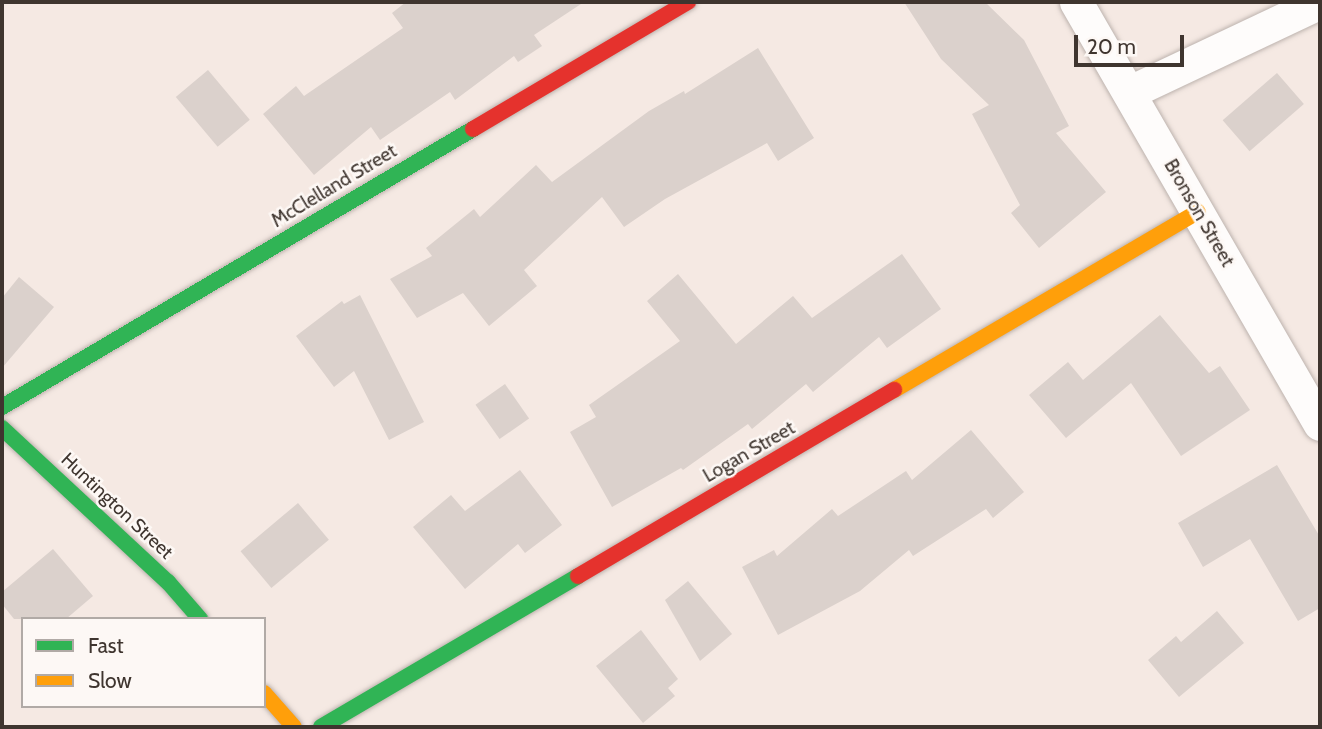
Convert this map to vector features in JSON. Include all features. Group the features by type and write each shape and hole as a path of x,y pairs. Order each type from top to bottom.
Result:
{"street":[{"name":"McClelland Street","path":"2,407 688,2"},
{"name":"Bronson Street","path":"1076,2 1320,424"},
{"path":"1130,92 1320,2"},
{"name":"Logan Street","path":"321,727 1198,212"},
{"name":"Huntington Street","path":"2,428 168,582 198,617"},
{"path":"266,695 294,727"}],"building":[{"path":"406,2 584,2 534,35 542,46 518,62 514,56 455,100 450,92 380,140 371,127 314,175 263,114 296,86 304,96 403,28 392,13"},
{"path":"904,2 985,2 1024,40 1069,126 1056,133 1106,192 1039,248 1011,213 1020,205 972,114 989,105 941,59"},
{"path":"758,48 814,138 778,161 767,143 665,199 624,227 602,197 524,270 537,286 489,326 463,293 417,318 390,279 432,256 426,248 474,209 480,217 536,165 552,182 649,111 684,91 685,94"},
{"path":"208,70 250,120 218,147 176,97"},
{"path":"1277,73 1304,104 1250,151 1223,120"},
{"path":"902,254 941,309 887,348 879,337 813,392 806,384 752,429 748,424 683,470 681,468 612,507 570,432 596,417 589,405 680,341 647,301 678,274 736,344 793,296 812,318"},
{"path":"19,277 54,307 2,368 2,298"},
{"path":"360,295 424,422 389,440 354,371 334,387 296,336 342,301 344,304"},
{"path":"1160,315 1209,373 1220,366 1250,410 1181,456 1131,383 1066,438 1029,395 1068,362 1083,380"},
{"path":"505,384 529,418 500,439 476,405"},
{"path":"971,430 1024,492 993,518 986,509 913,556 909,550 860,591 778,635 742,567 774,550 777,556 832,509 838,516 906,471 912,480"},
{"path":"1277,465 1320,537 1320,608 1298,621 1250,539 1203,567 1178,523"},
{"path":"520,470 562,525 525,553 518,544 465,589 413,527 451,495 465,511"},
{"path":"298,503 329,540 271,588 241,551"},
{"path":"53,549 93,596 68,617 14,619 2,604 2,592"},
{"path":"688,581 732,634 700,661 665,600"},
{"path":"1217,611 1244,643 1179,697 1148,660 1176,636 1181,642"},
{"path":"641,630 678,679 668,688 675,696 643,723 596,666"}],"traffic: fast":[{"path":"2,407 473,129"},
{"path":"2,428 168,582 198,617"},
{"path":"321,727 578,576"}],"traffic: slow":[{"path":"894,390 1198,212"},
{"path":"266,695 294,727"}],"traffic: jam":[{"path":"473,129 688,2"},
{"path":"578,576 894,390"}]}
